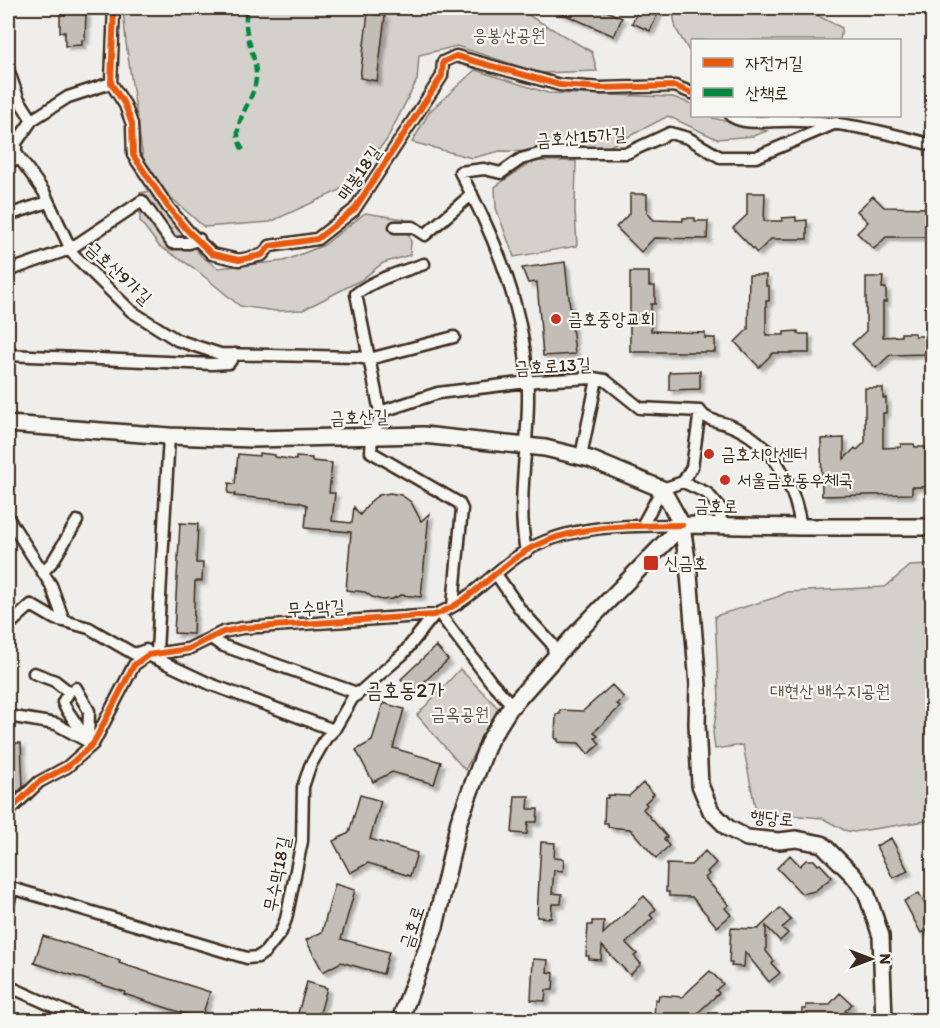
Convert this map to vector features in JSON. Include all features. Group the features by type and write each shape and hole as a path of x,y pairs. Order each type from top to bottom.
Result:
{"street":[{"path":"8,162 20,159 16,153 16,143 32,120 68,97 111,83 114,8"},
{"name":"매봉18길","path":"111,83 125,105 132,124 133,155 168,207 188,231 199,239 212,254 239,260 261,255 270,246 317,239 354,210 442,76 443,62 456,56 560,85 600,88 675,86 691,92"},
{"path":"8,69 13,99 32,120"},
{"path":"733,117 741,122 787,120 872,128 933,145"},
{"name":"금호산15가길","path":"472,194 460,172 484,169 501,173 521,159 543,153 627,153 670,132 688,138 720,157 756,157 836,123"},
{"name":"금호산9가길","path":"20,159 44,192 70,249 131,311 177,340 220,354 369,359 454,337"},
{"path":"395,227 413,227 425,235 472,194 505,268 519,316 527,382 522,531 526,552"},
{"path":"8,270 70,249 142,201 172,243 189,243 199,239"},
{"path":"8,215 48,202"},
{"path":"424,264 382,279 356,294 381,417 372,436 371,452 459,503 462,509 453,606"},
{"path":"8,355 212,364 229,363 235,354"},
{"path":"581,456 597,379"},
{"name":"금호로13길","path":"380,412 438,393 527,382 605,380 640,408 700,411 703,416 731,425 764,447 788,479 801,527"},
{"path":"642,526 662,489 683,482 692,467 700,411"},
{"name":"금호산길","path":"8,424 169,436 253,439 423,435 526,446 581,456 662,489"},
{"path":"8,812 39,782 67,767 88,741 134,665 156,651 169,436"},
{"path":"683,482 707,492 721,509 720,526"},
{"path":"662,489 682,525"},
{"path":"8,518 51,585 64,621"},
{"path":"43,572 53,561 77,521"},
{"name":"금호로","path":"400,1020 435,927 459,821 489,741 512,705 682,525 933,526"},
{"name":"무수막길","path":"148,655 188,649 223,632 242,628 436,614 453,606 536,545 572,533 642,526 682,525"},
{"name":"행당로","path":"682,525 691,586 698,685 699,784 711,811 728,828 747,838 779,841 796,838 822,844 853,875 866,892 881,936 884,1020"},
{"path":"495,574 520,609 552,644 555,657"},
{"path":"9,622 31,605 54,619 89,628 134,654 146,650 148,655 210,684 334,730"},
{"path":"436,614 512,705"},
{"name":"무수막18길","path":"9,886 247,958 258,957 281,932 286,919 302,841 303,787 310,766 357,693 403,654 436,614"},
{"path":"211,638 221,645 357,693"},
{"path":"34,673 55,681 69,692 63,702 88,741"},
{"path":"76,688 89,711 88,741"},
{"path":"8,717 56,724 88,741"},
{"path":"8,905 9,886"},
{"path":"8,986 84,1020"}],"green space":[{"name":"응봉산공원","path":"123,8 516,8 592,52 597,71 539,73 457,46 419,55 417,80 386,141 338,191 270,222 204,227 157,185 144,165"},
{"path":"672,8 803,8 842,28 840,39 691,39 691,54 676,29"},
{"path":"475,70 548,93 673,97 691,104 691,117 712,117 767,131 753,136 717,139 668,116 597,153 500,151 472,158 412,142 430,111"},
{"path":"532,161 576,161 577,246 514,257 496,208 495,187"},
{"path":"151,191 201,256 218,268 284,261 324,245 365,213 404,219 411,242 410,255 383,263 361,280 303,310 276,311 240,306 194,268 159,246 140,221 140,193"},
{"name":"대현산 배수지공원","path":"932,565 932,820 853,832 844,830 822,818 756,812 743,745 715,749 713,732 719,699 715,616 787,592 885,587 910,566"},
{"name":"금옥공원","path":"460,669 498,708 465,770 417,715"}],"building":[{"path":"60,8 79,8 79,14 86,13 85,40 82,40 82,45 65,46 65,32 60,32"},
{"path":"550,8 600,8 622,18 614,36"},
{"path":"639,8 660,8 650,31 632,23"},
{"path":"368,13 385,16 377,81 360,78"},
{"path":"747,193 765,193 764,221 782,221 782,218 796,217 796,221 807,220 807,239 771,239 757,253 733,228 747,215"},
{"path":"630,194 647,194 647,213 654,220 683,221 683,218 695,218 695,221 708,221 707,239 654,238 641,252 616,227 630,213"},
{"path":"873,196 884,207 933,210 933,237 886,237 874,249 857,233 868,222 857,211"},
{"name":"금호중앙교회","path":"565,262 575,354 543,356 537,282 528,283 522,268"},
{"path":"630,272 649,272 649,286 655,286 655,304 651,304 651,331 705,333 705,338 715,338 715,352 630,352"},
{"path":"749,275 766,275 769,301 766,301 766,335 784,335 784,332 798,331 798,334 809,334 809,353 773,353 759,367 735,342 748,329"},
{"path":"866,277 883,277 882,288 886,288 886,302 883,302 883,337 901,336 901,333 926,336 926,354 890,355 876,368 852,344 866,331"},
{"path":"700,371 700,389 669,390 669,372"},
{"path":"865,388 883,388 883,398 886,398 886,413 883,413 883,448 901,447 901,444 926,447 926,473 931,473 931,487 912,487 912,494 822,496 821,439 844,438 844,459 865,442"},
{"path":"259,453 296,460 296,457 312,458 312,461 332,463 329,493 335,493 332,521 352,523 354,507 360,515 372,500 379,495 390,493 401,495 411,502 421,521 429,514 421,597 401,595 382,600 365,592 346,590 351,532 305,528 307,505 299,502 234,496 235,494 228,493 229,483 235,484 238,454 259,456"},
{"path":"180,523 198,524 196,563 203,563 202,581 195,581 193,634 174,633"},
{"path":"436,646 448,660 413,692 401,679"},
{"path":"612,685 624,698 617,704 620,707 594,732 600,744 588,754 579,743 558,742 558,739 555,739 556,714 560,714 560,710 583,711"},
{"path":"383,703 404,709 393,748 441,762 434,784 392,772 373,782 356,750 372,741"},
{"path":"8,743 21,743 23,787 19,791 8,791"},
{"path":"643,783 654,794 645,803 647,805 643,809 667,837 664,839 669,846 656,858 630,829 608,827 608,823 604,823 605,798 608,798 608,795 629,796"},
{"path":"360,795 381,801 370,839 417,853 410,876 368,863 350,873 333,841 349,833"},
{"path":"515,796 529,796 528,809 538,809 537,822 528,822 527,834 512,833"},
{"path":"891,838 908,871 893,878 876,846"},
{"path":"541,842 555,843 554,858 564,859 563,871 554,870 552,893 562,894 561,904 552,904 551,918 537,917"},
{"path":"705,851 716,863 707,872 709,874 705,878 729,905 725,908 731,915 717,927 692,897 669,896 669,892 666,892 667,864 691,865"},
{"path":"790,855 800,866 806,860 814,860 832,877 815,891 802,894 777,868"},
{"path":"335,884 355,890 341,939 389,952 383,974 341,962 323,972 306,940 322,932"},
{"path":"919,893 933,919 933,928 921,933 904,901"},
{"path":"644,896 656,909 650,915 653,918 626,943 637,954 634,956 641,964 630,975 602,946 601,960 589,959 589,956 586,956 588,925 592,925 592,921 604,921 603,934"},
{"path":"780,908 791,920 782,928 788,933 780,941 766,926 766,951 774,961 772,964 780,973 769,982 745,952 744,967 731,966 732,963 729,963 731,928 758,929"},
{"path":"43,936 210,992 201,1019 34,963"},
{"path":"533,959 548,960 547,972 554,973 553,990 546,990 545,1001 531,1000"},
{"path":"710,971 723,984 716,990 719,993 690,1020 654,1020 655,999 658,1000 659,995 682,997"},
{"path":"307,982 327,988 318,1020 296,1020"},
{"path":"840,993 852,1004 845,1011 849,1015 844,1020 802,1020 802,1009 806,1009 806,1005 829,1005"}],"marked path":[{"path":"243,150 239,142 239,125 255,85 256,75 246,27 248,8"}],"cycle path":[{"path":"114,8 111,83 125,105 132,124 133,155 168,207 188,231 212,254 239,260 262,255 270,246 317,239 354,210 442,76 443,62 456,56 560,85 601,88 675,86 691,93"},
{"path":"8,812 39,782 67,767 93,744 134,665 148,655 188,649 223,632 242,628 434,615 474,592 523,553 554,538 571,533 608,528 682,525"}],"place":[{"name":"금호중앙교회","path":"556,319"},
{"name":"금호치안센터","path":"709,454"},
{"name":"서울금호동우체국","path":"725,480"},
{"name":"신금호","path":"651,563"}],"district":[{"name":"금호동2가","path":"405,689"}]}
